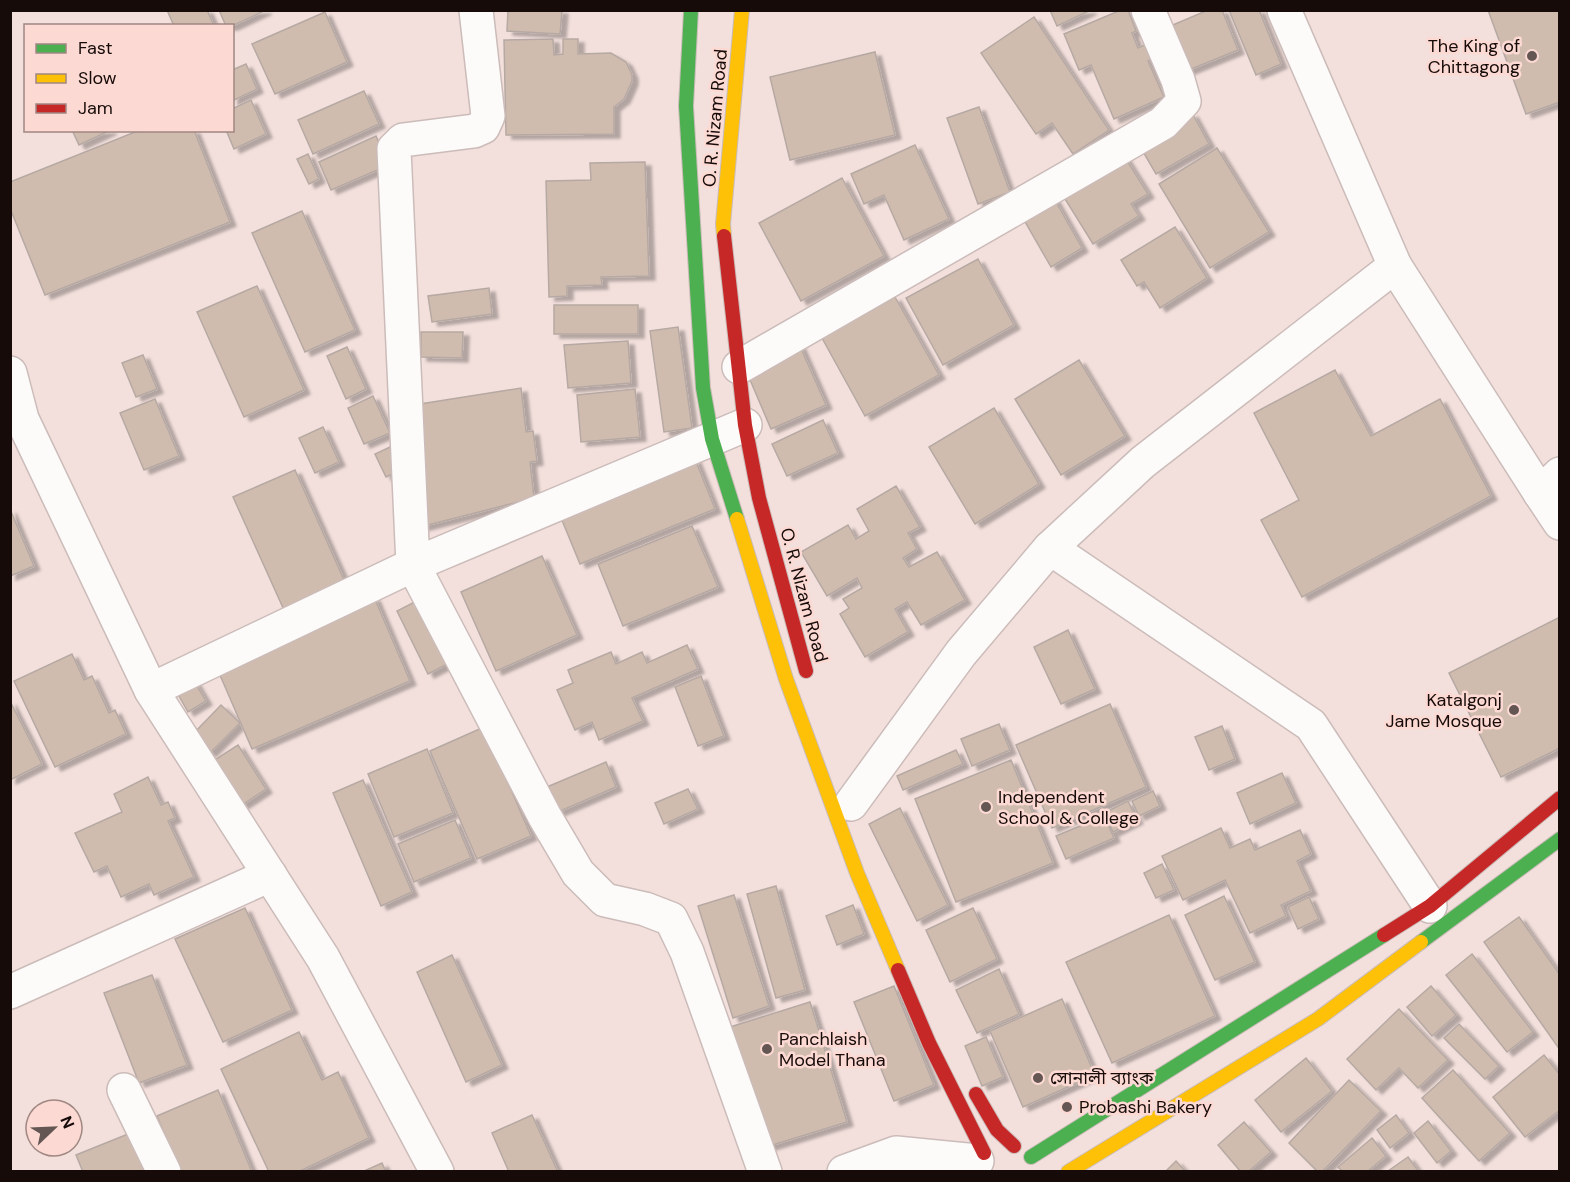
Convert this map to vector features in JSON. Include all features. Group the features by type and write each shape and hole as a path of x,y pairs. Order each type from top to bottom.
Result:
{"main road":[{"path":"691,10 686,106 703,388 712,439 786,679 857,873 978,1162 1003,1145 1014,1146"},
{"name":"O. R. Nizam Road","path":"742,10 723,224 745,425 759,498 808,680"},
{"path":"967,1078 998,1130 1035,1163 1430,906 1560,798"},
{"path":"1068,1172 1318,1019 1560,839"}],"street":[{"path":"476,10 488,116 483,127 474,131 403,140 394,149 413,564 545,817 578,873 605,900 645,909 671,919 687,952 765,1172"},
{"path":"739,367 1163,123 1184,101 1178,80 1148,10"},
{"path":"1284,10 1395,266 1550,484 1560,523"},
{"path":"851,804 961,653 1050,548 1143,462 1395,266"},
{"path":"10,373 22,418 151,690 323,958 437,1172"},
{"path":"151,690 413,564 745,425"},
{"path":"1050,548 1311,725 1430,906"},
{"path":"10,992 270,875"},
{"path":"124,1090 164,1172"},
{"path":"844,1172 896,1153 978,1162"}],"building":[{"path":"167,10 207,10 213,24 173,24"},
{"path":"219,10 266,10 234,25 225,24"},
{"path":"508,10 562,10 560,34 507,31"},
{"path":"1050,10 1091,10 1057,26"},
{"path":"1121,10 1128,10 1136,31 1132,33 1138,48 1147,44 1154,59 1148,61 1164,97 1114,119 1091,65 1079,70 1064,34"},
{"path":"1208,10 1222,10 1238,50 1184,72 1166,28"},
{"path":"1229,10 1259,10 1281,64 1256,75"},
{"name":"The King of Chittagong","path":"1488,10 1560,10 1560,102 1526,114"},
{"path":"325,12 347,62 275,94 252,44"},
{"path":"1034,17 1109,130 1073,154 1052,123 1036,134 981,53"},
{"path":"553,39 554,55 563,54 563,39 578,39 578,54 611,53 626,62 632,75 632,81 624,99 614,107 614,134 506,135 504,40"},
{"path":"875,52 895,135 790,160 770,77"},
{"path":"246,64 257,89 234,100 234,69"},
{"path":"364,91 379,124 313,154 298,120"},
{"path":"251,100 266,134 234,149 227,132 234,132 234,108"},
{"path":"979,107 1010,192 978,204 947,118"},
{"path":"1192,113 1209,144 1156,174 1138,143"},
{"path":"73,132 107,132 79,145"},
{"path":"135,132 195,132 230,222 45,295 10,208 10,182"},
{"path":"376,136 389,165 331,190 319,162"},
{"path":"915,145 949,219 904,240 884,195 864,204 851,174"},
{"path":"1119,148 1148,194 1131,204 1139,216 1093,244 1057,186"},
{"path":"1217,148 1269,232 1210,268 1159,184"},
{"path":"308,154 319,179 309,184 297,159"},
{"path":"645,162 649,276 601,277 602,285 567,286 567,296 549,297 546,181 591,180 590,163"},
{"path":"842,178 884,256 801,301 759,223"},
{"path":"1052,195 1082,248 1051,267 1020,213"},
{"path":"302,211 355,330 305,352 252,233"},
{"path":"1175,227 1207,278 1160,308 1144,282 1137,286 1121,260"},
{"path":"978,259 1014,325 943,365 906,298"},
{"path":"257,286 304,390 244,417 197,312"},
{"path":"489,288 492,314 432,322 428,296"},
{"path":"895,297 939,375 865,416 822,338"},
{"path":"554,305 638,305 638,334 554,334"},
{"path":"678,327 692,428 664,432 650,331"},
{"path":"421,332 463,332 462,358 421,357"},
{"path":"628,341 631,383 568,388 564,345"},
{"path":"799,344 826,405 771,429 745,368"},
{"path":"347,347 366,389 346,399 327,356"},
{"path":"143,355 157,389 136,397 122,363"},
{"path":"1079,360 1125,436 1061,475 1015,399"},
{"path":"1335,370 1371,436 1440,399 1491,496 1302,597 1261,520 1299,500 1254,413"},
{"path":"521,388 526,432 533,431 537,461 530,462 534,498 416,528 414,405"},
{"path":"635,389 640,437 581,442 577,395"},
{"path":"373,396 390,433 364,444 348,408"},
{"path":"155,399 179,456 144,470 120,413"},
{"path":"994,408 1039,484 975,524 929,447"},
{"path":"823,420 838,453 787,476 772,444"},
{"path":"323,427 339,462 315,473 299,438"},
{"path":"390,447 401,470 386,477 375,454"},
{"path":"695,459 715,509 580,564 559,513"},
{"path":"295,470 345,582 284,610 233,497"},
{"path":"896,486 920,527 908,533 917,549 903,558 909,567 937,552 965,600 921,625 907,602 895,609 908,632 865,657 840,614 849,608 843,599 862,588 857,578 827,596 801,552 848,525 856,539 869,531 857,509"},
{"path":"10,509 34,566 10,576"},
{"path":"692,526 718,587 623,626 598,564"},
{"path":"542,556 577,635 496,671 461,592"},
{"path":"426,596 457,659 428,674 397,611"},
{"path":"374,597 410,681 252,749 216,666"},
{"name":"Katalgonj Jame Mosque","path":"1560,617 1560,748 1501,777 1449,673"},
{"path":"1068,630 1095,689 1061,704 1034,647"},
{"path":"687,645 698,669 632,698 643,721 599,740 592,722 575,730 557,690 573,683 568,670 611,652 616,664 642,652 647,663"},
{"path":"72,654 84,680 92,676 109,713 115,710 126,734 55,767 14,681"},
{"path":"701,676 724,736 698,746 675,687"},
{"path":"193,679 206,701 188,712 175,689"},
{"path":"10,701 42,764 10,780"},
{"path":"1110,704 1146,787 1052,828 1016,745"},
{"path":"221,705 240,723 210,753 192,735"},
{"path":"999,724 1010,750 972,766 961,739"},
{"path":"1222,726 1235,759 1209,770 1195,737"},
{"path":"484,727 531,836 477,859 430,751"},
{"path":"238,745 266,789 242,805 213,761"},
{"path":"427,749 453,813 394,837 368,774"},
{"path":"956,750 963,764 903,790 897,776"},
{"path":"1011,760 1053,863 956,902 915,799"},
{"path":"606,762 616,787 558,812 547,787"},
{"path":"1282,773 1296,803 1250,824 1237,793"},
{"path":"148,777 161,805 168,802 175,818 168,821 194,877 154,895 149,884 121,897 107,866 94,872 75,833 122,812 114,794"},
{"path":"363,780 412,892 381,906 333,793"},
{"path":"688,789 698,809 664,824 655,803"},
{"path":"1153,791 1160,806 1139,816 1132,801"},
{"path":"1128,801 1137,820 1113,832 1104,813"},
{"path":"900,808 948,905 917,921 869,824"},
{"path":"1104,816 1114,838 1066,859 1056,836"},
{"path":"455,820 471,858 414,882 398,844"},
{"path":"1221,828 1230,848 1250,839 1255,850 1300,830 1311,854 1297,861 1311,891 1281,905 1286,916 1250,933 1225,880 1183,900 1162,856"},
{"path":"1162,864 1174,890 1156,898 1144,873"},
{"path":"776,886 805,990 776,998 747,894"},
{"path":"734,895 769,1006 733,1018 698,906"},
{"path":"1224,896 1255,962 1215,980 1185,915"},
{"path":"1309,897 1319,919 1298,929 1288,907"},
{"path":"853,905 864,934 837,945 826,916"},
{"path":"245,908 292,1010 223,1042 175,939"},
{"path":"973,908 997,959 950,982 926,930"},
{"path":"1169,915 1215,1016 1112,1063 1066,962"},
{"path":"1519,917 1560,975 1560,1050 1484,942"},
{"path":"1472,954 1533,1032 1507,1052 1446,975"},
{"path":"452,955 502,1065 466,1082 417,972"},
{"path":"999,969 1019,1014 977,1033 956,990"},
{"path":"152,975 187,1065 139,1083 104,993"},
{"path":"894,986 934,1085 894,1101 854,1002"},
{"path":"1431,986 1456,1015 1432,1036 1407,1007"},
{"path":"1062,999 1095,1075 1023,1107 990,1031"},
{"path":"810,1002 847,1122 766,1147 730,1027"},
{"path":"1399,1009 1448,1060 1418,1088 1399,1068 1376,1090 1347,1059"},
{"path":"1459,1024 1499,1066 1485,1079 1444,1038"},
{"path":"299,1032 322,1080 338,1072 369,1138 298,1172 269,1172 221,1069"},
{"path":"986,1037 1003,1077 982,1086 965,1046"},
{"path":"1544,1055 1560,1075 1560,1110 1525,1137 1493,1097"},
{"path":"1306,1058 1332,1091 1281,1132 1255,1100"},
{"path":"1453,1070 1510,1133 1479,1161 1422,1098"},
{"path":"1349,1080 1381,1111 1322,1172 1318,1172 1289,1143"},
{"path":"218,1090 252,1172 180,1172 157,1116"},
{"path":"532,1115 558,1172 509,1172 492,1133"},
{"path":"1396,1115 1409,1133 1390,1148 1377,1130"},
{"path":"1428,1121 1451,1151 1437,1163 1414,1133"},
{"path":"1244,1122 1271,1152 1248,1172 1241,1172 1218,1145"},
{"path":"133,1132 150,1172 83,1172 77,1158 84,1158 84,1152"},
{"path":"1372,1138 1386,1156 1367,1172 1343,1172 1338,1167"},
{"path":"1408,1157 1419,1172 1388,1171"},
{"path":"1176,1161 1186,1172 1165,1172"},
{"path":"382,1163 386,1172 362,1172"}],"traffic: fast":[{"path":"691,10 686,106 703,388 712,439 737,519"},
{"path":"1421,942 1560,839"},
{"path":"1031,1157 1384,935"}],"traffic: slow":[{"path":"724,236 723,224 742,10"},
{"path":"737,519 786,679 857,873 898,970"},
{"path":"1068,1172 1318,1019 1421,942"}],"traffic: jam":[{"path":"724,236 745,425 759,498 806,671"},
{"path":"1384,935 1430,906 1560,798"},
{"path":"898,970 929,1043 984,1153"},
{"path":"976,1094 997,1130 1014,1146"}],"place":[{"name":"The King of Chittagong","path":"1532,56"},
{"name":"Katalgonj Jame Mosque","path":"1514,710"},
{"name":"Independent School & College","path":"986,807"},
{"name":"Panchlaish Model Thana","path":"767,1049"},
{"name":"সোনালী ব্যাংক","path":"1038,1078"},
{"name":"Probashi Bakery","path":"1067,1107"}]}
